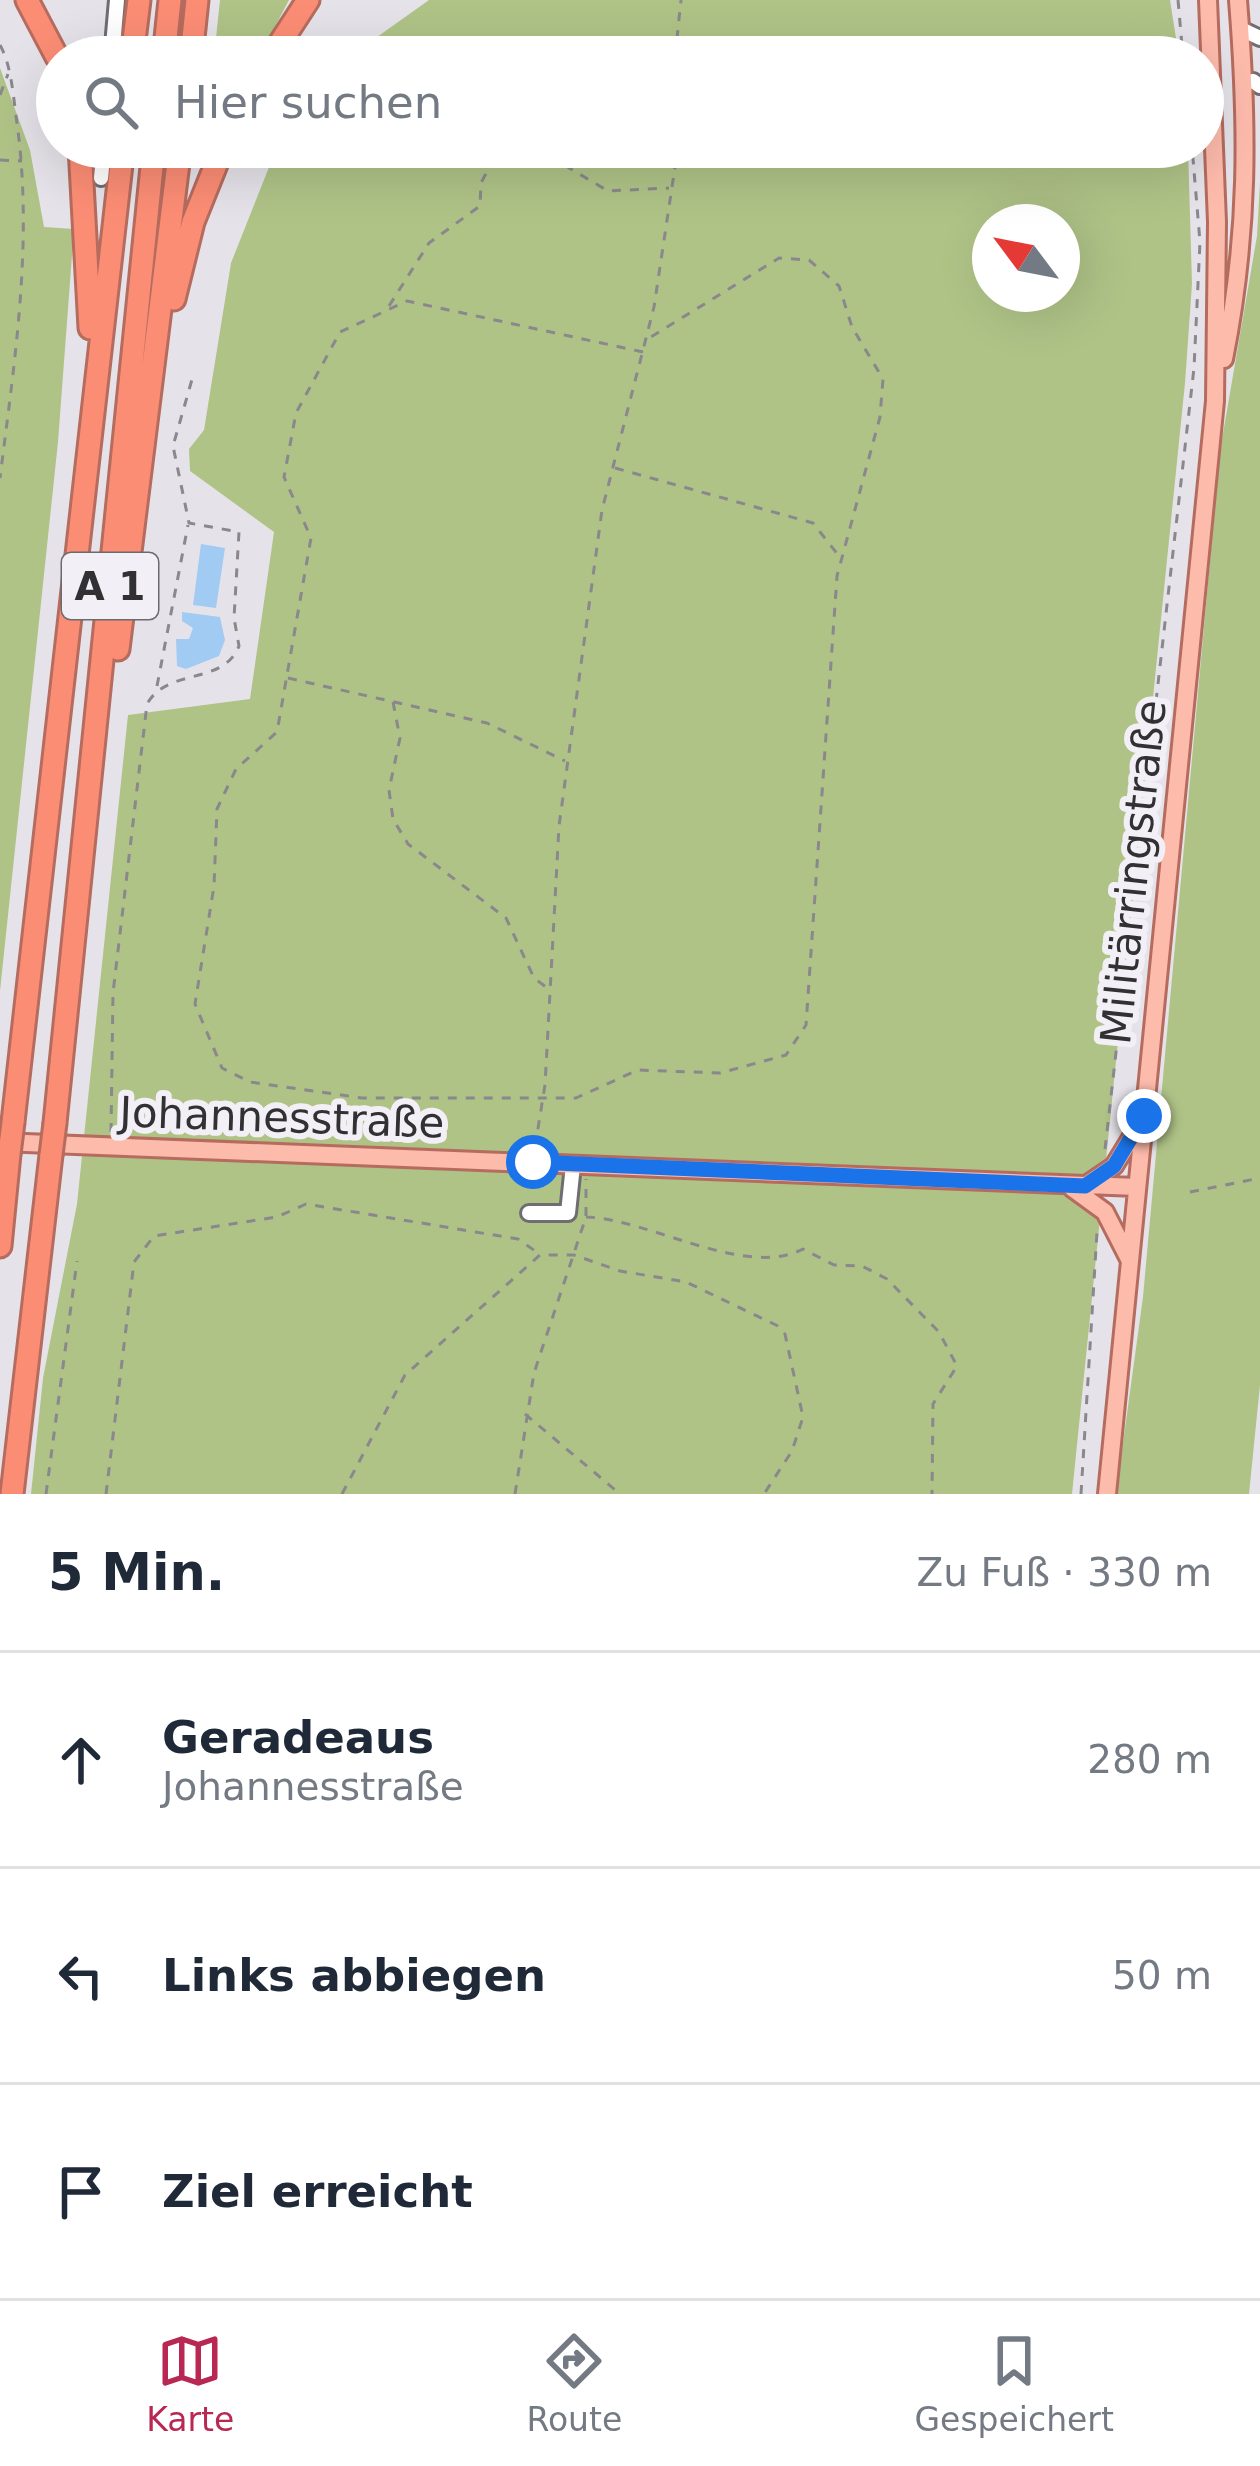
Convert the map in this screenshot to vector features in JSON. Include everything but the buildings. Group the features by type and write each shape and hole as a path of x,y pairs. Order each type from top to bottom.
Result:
{"highway":[{"path":"27,0 46,36"},
{"path":"135,36 139,0"},
{"path":"166,36 170,0"},
{"path":"193,36 197,0"},
{"path":"285,36 308,0"},
{"path":"81,168 92,383"},
{"name":"A 1","path":"0,1246 5,1148 13,1122 92,383 120,168"},
{"name":"A 1","path":"12,1494 85,849 152,168"},
{"path":"85,849 94,836 177,168"},
{"path":"148,411 193,223 215,168"}],"main road":[{"path":"1211,0 1241,29 1223,36"},
{"name":"Militärringstraße","path":"1211,0 1212,36"},
{"name":"Militärringstraße","path":"1107,1494 1216,401 1243,258 1244,99 1238,0"},
{"path":"1244,99 1258,78"},
{"name":"Militärringstraße","path":"1213,168 1216,401"},
{"path":"1130,1261 1106,1212 1076,1185 1114,1166 1144,1116"},
{"name":"Johannesstraße","path":"5,1148 110,1146 1138,1187"}],"street":[{"path":"114,36 117,0"},
{"path":"1241,29 1260,25"},
{"path":"1241,29 1260,38"},
{"path":"101,178 102,168"},
{"path":"529,1213 568,1213 578,1165"}],"path":[{"path":"677,36 681,0"},
{"path":"1178,0 1181,36"},
{"path":"0,45 9,70 23,161 25,260 0,478"},
{"path":"0,95 9,70"},
{"path":"0,160 23,161"},
{"path":"386,310 429,243 480,206 481,183 489,168"},
{"path":"569,168 608,191 671,188"},
{"path":"533,1162 543,1099 568,762 602,510 646,340 674,168"},
{"path":"1114,1166 1104,1156 1194,368 1200,242 1194,168"},
{"path":"643,352 407,301 340,332 296,413 284,477 311,538 277,732 236,769 217,809 214,886 195,1004 222,1068 250,1082 362,1098 577,1098 638,1070 720,1073 786,1054 806,1025 842,560 880,417 883,379 852,327 839,286 809,260 779,258 646,340"},
{"path":"110,1146 112,994 147,704 156,688 189,523 173,446 193,376"},
{"path":"613,468 813,523 842,560"},
{"path":"156,688 222,666 239,646 234,618 238,532 189,523"},
{"path":"286,678 487,723 568,762"},
{"path":"393,702 400,738 389,790 393,819 408,844 506,918 534,978 550,990"},
{"path":"515,1494 525,1414 586,1216 578,1165"},
{"path":"1190,1192 1260,1178"},
{"path":"106,1494 134,1262 154,1236 277,1217 305,1204 518,1239 540,1255 574,1255 620,1271 686,1282 769,1320 785,1334 802,1417 793,1451 764,1494"},
{"path":"1081,1494 1098,1218 1106,1212"},
{"path":"586,1216 632,1221 720,1251 786,1258 802,1249 834,1265 862,1266 887,1279 939,1332 957,1366 933,1405 932,1494"},
{"path":"342,1494 406,1375 540,1255"},
{"path":"46,1494 77,1261"},
{"path":"525,1414 620,1494"}],"green space":[{"path":"220,0 289,0 270,36 216,36"},
{"path":"429,0 1170,0 1176,36 378,36"},
{"path":"0,68 30,150 44,227 74,229 58,442 0,991"},
{"path":"269,168 1189,168 1192,284 1185,383 1072,1494 31,1494 43,1378 77,1204 128,715 250,699 274,532 190,471 189,449 204,430 231,263"},
{"path":"1260,182 1260,1385 1249,1494 1116,1494 1143,1297 1220,451 1257,236"}],"water":[{"path":"201,544 225,548 216,608 193,605"},
{"path":"182,612 220,617 225,640 219,656 186,669 177,666 176,639 189,639 193,628 182,621"}],"route":[{"path":"533,1162 1085,1186 1120,1159 1144,1116"}]}
